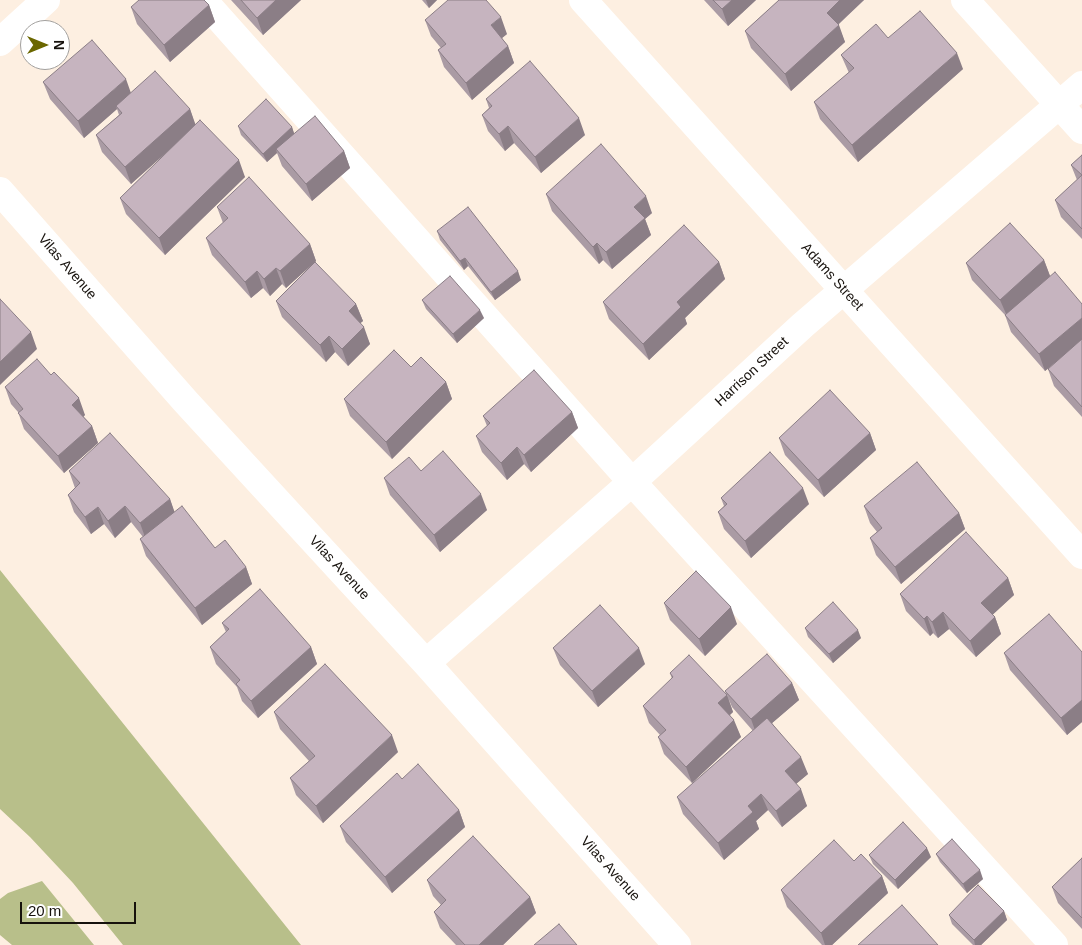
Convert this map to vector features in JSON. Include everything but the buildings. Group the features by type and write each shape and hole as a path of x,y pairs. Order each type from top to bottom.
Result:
{"street":[{"path":"0,42 46,0"},
{"path":"203,0 632,482 1054,945"},
{"name":"Adams Street","path":"583,0 1082,555"},
{"path":"965,0 1082,130"},
{"name":"Harrison Street","path":"426,664 632,482 844,290 1082,85"},
{"name":"Vilas Avenue","path":"0,191 186,402 426,664 677,945"}],"green space":[{"path":"0,570 301,945 123,945 73,883 30,837 0,809"},
{"path":"42,881 94,945 12,945 0,935 0,899 8,893"}]}
